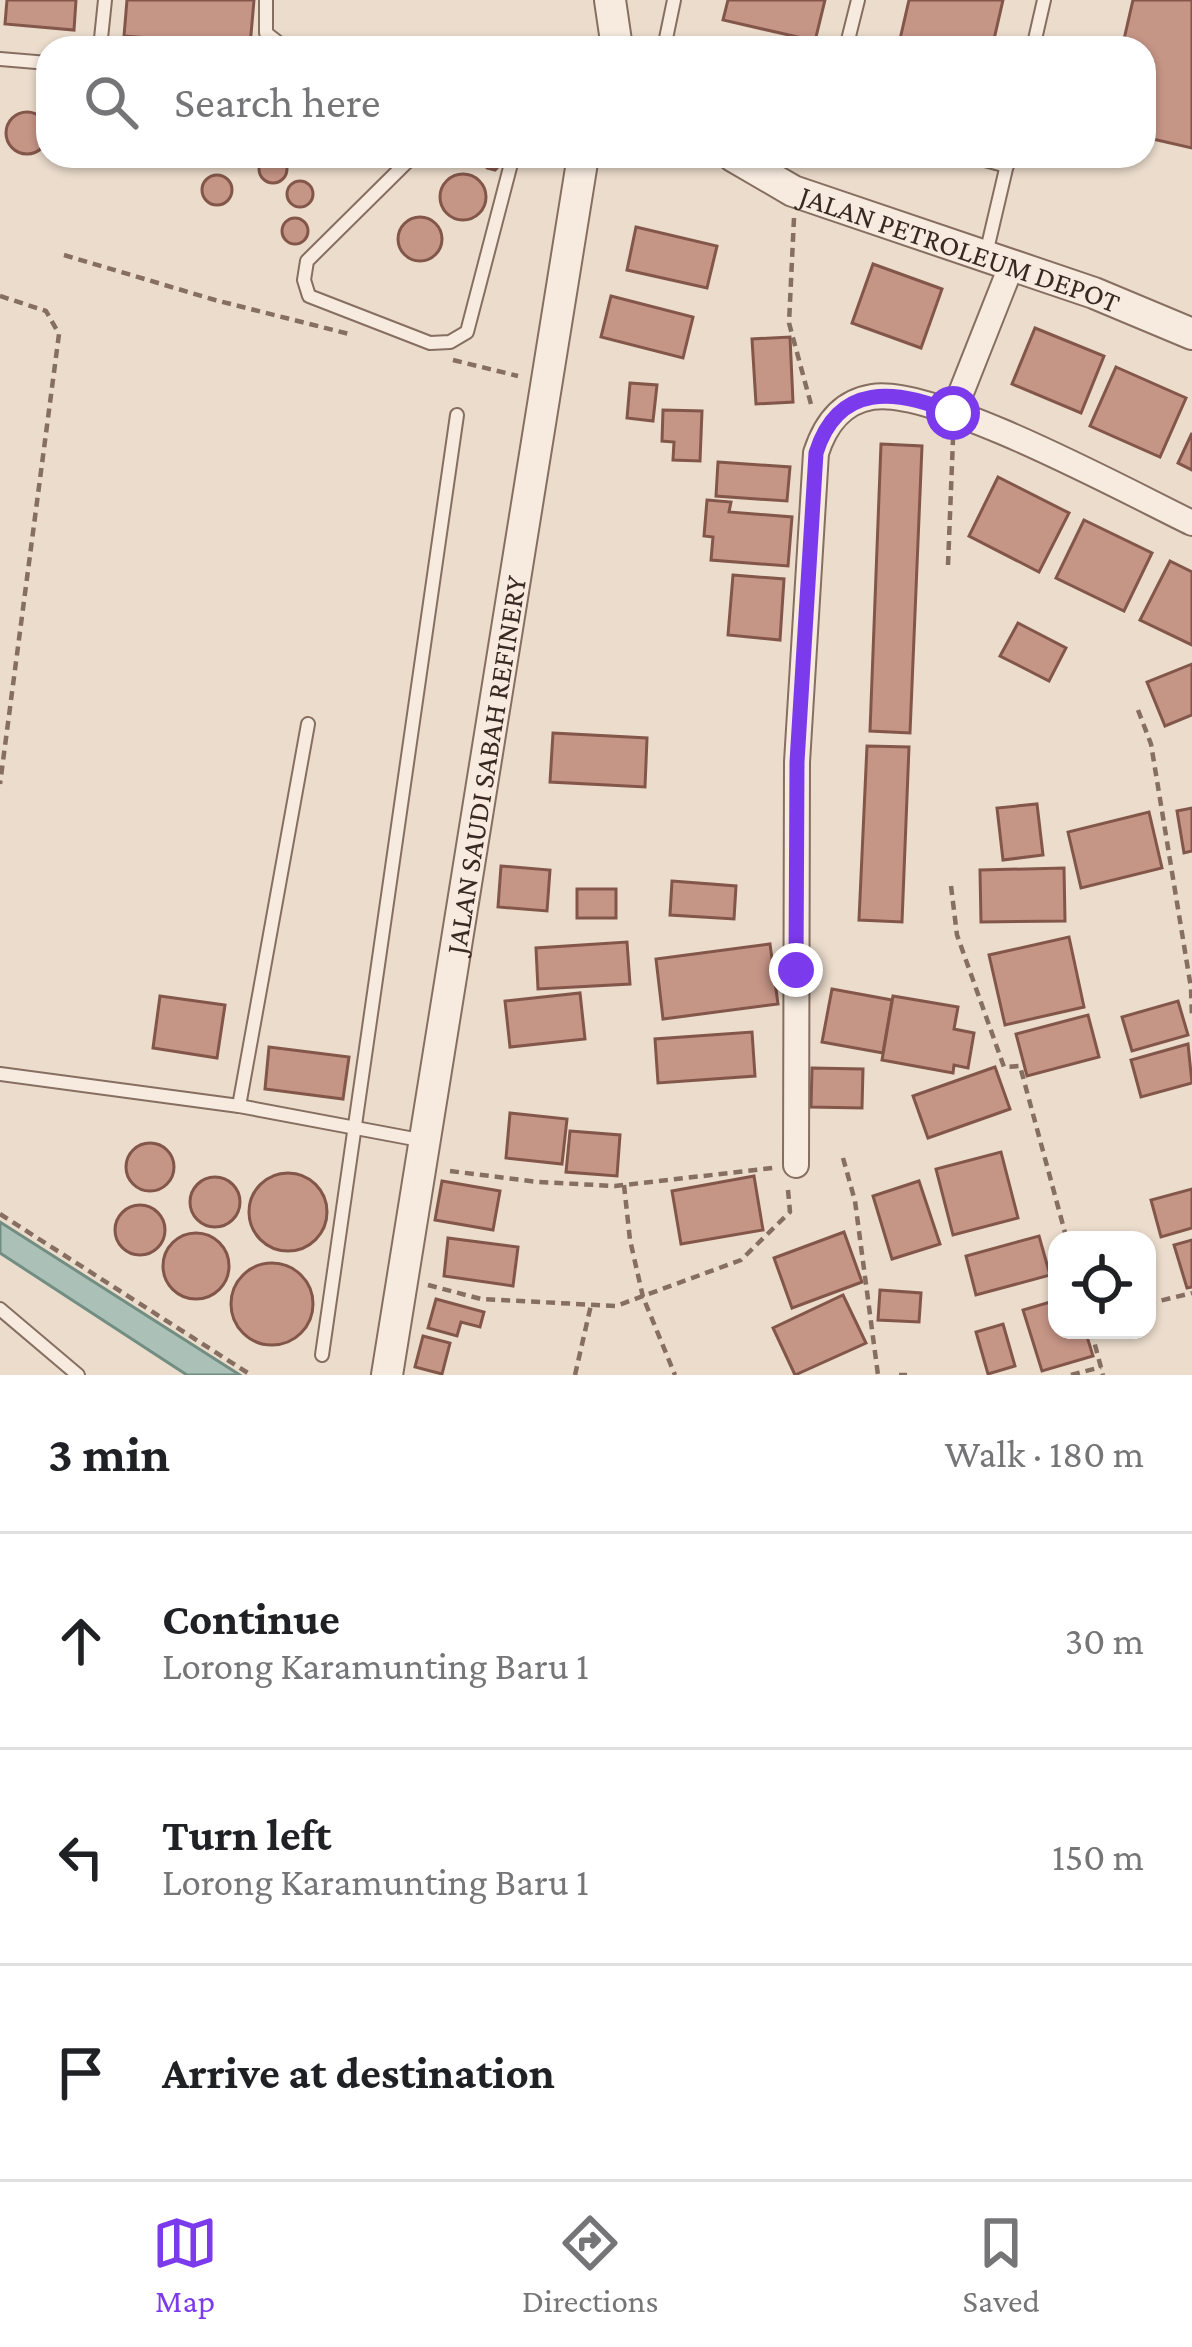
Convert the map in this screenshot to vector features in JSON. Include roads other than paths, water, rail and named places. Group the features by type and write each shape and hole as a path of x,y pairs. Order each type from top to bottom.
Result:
{"street":[{"path":"610,0 615,36"},
{"name":"JALAN SAUDI SABAH REFINERY","path":"387,1375 581,168"},
{"name":"JALAN PETROLEUM DEPOT","path":"754,168 793,191 999,260 1192,334"},
{"path":"953,413 999,260"},
{"path":"796,1165 797,762 816,453 822,436 842,409 873,396 924,400 1192,523"}],"lane":[{"path":"101,36 104,0"},
{"path":"266,0 268,36"},
{"path":"666,36 674,0"},
{"path":"849,36 858,0"},
{"path":"1037,36 1045,0"},
{"path":"0,59 36,62"},
{"path":"401,168 307,261 304,280 309,296 430,344 450,343 467,332 510,168"},
{"path":"999,260 1007,168"},
{"path":"322,1355 457,415"},
{"path":"239,1106 308,724"},
{"path":"0,1074 239,1106 426,1141"},
{"path":"0,1309 78,1375"}]}
